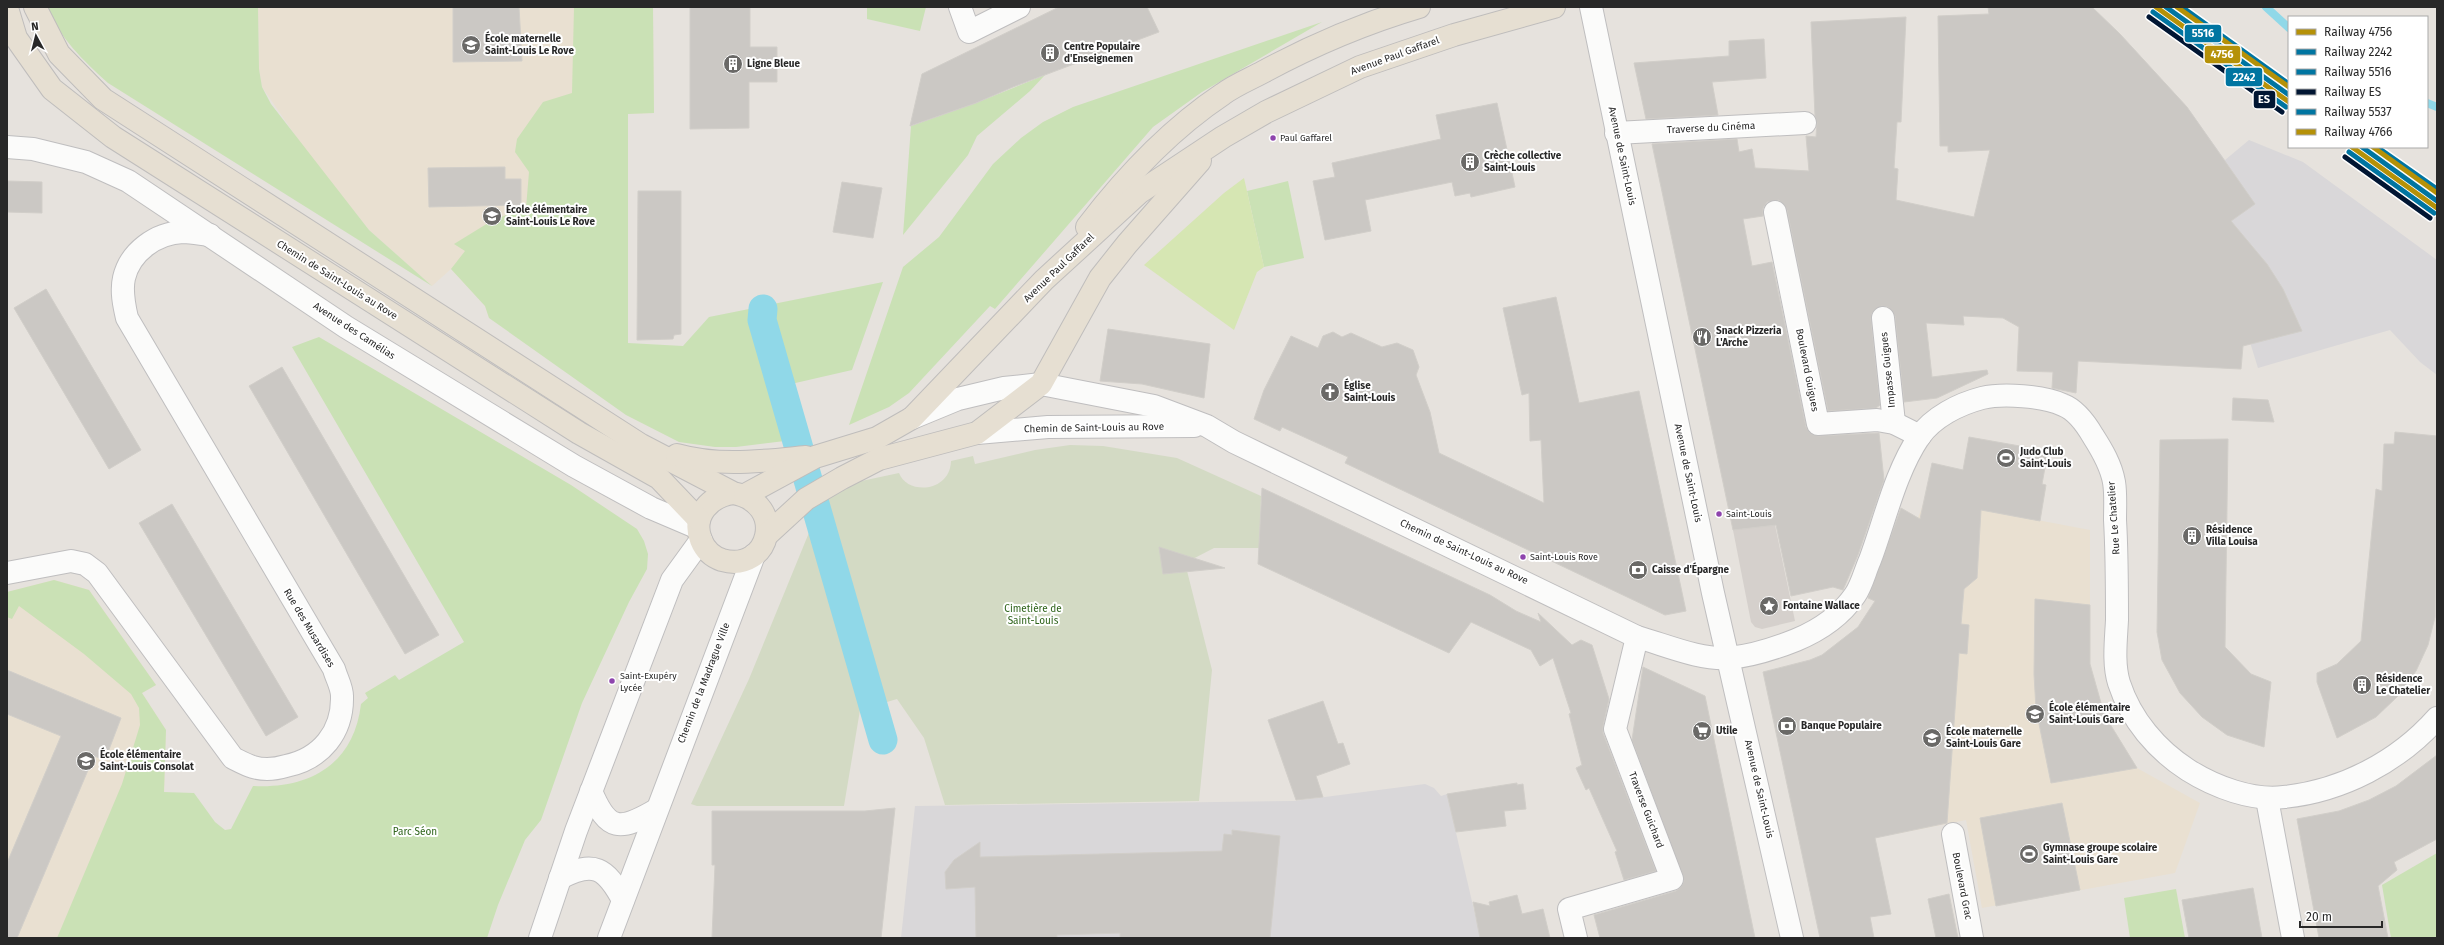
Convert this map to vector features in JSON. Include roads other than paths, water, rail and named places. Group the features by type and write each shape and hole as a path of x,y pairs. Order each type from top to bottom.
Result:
{"main road":[{"name":"Chemin de Saint-Louis au Rove","path":"7,8 16,38 52,89 112,137 579,433 658,478 699,529 707,551 717,559 730,562 742,561 754,556 763,546 768,534 768,522 763,510 756,501 641,445 103,99 59,54 35,7"},
{"path":"1044,280 1116,189 1150,154 1187,120 1224,93 1292,56 1379,19 1419,7"},
{"name":"Avenue Paul Gaffarel","path":"912,418 1044,280 1140,192 1223,137 1266,112 1360,68 1454,35 1554,7"},
{"name":"Avenue Paul Gaffarel","path":"977,433 1041,384 1100,278 1127,244 1223,137"},
{"name":"Chemin de Saint-Louis au Rove","path":"699,529 704,509 711,500 722,495 739,494 815,456 877,438 912,418"},
{"name":"Chemin de Saint-Louis au Rove","path":"768,534 806,500 842,478 879,459 977,433"},
{"name":"Chemin de Saint-Louis au Rove","path":"641,445 699,461 742,463 815,456"}],"street":[{"path":"960,7 969,32 1019,7"},
{"name":"Avenue de Saint-Louis","path":"1591,7 1616,133 1728,658 1792,938"},
{"name":"Traverse du Cinéma","path":"1616,133 1805,123"},
{"name":"Avenue des Camélias","path":"7,147 33,149 86,162 128,181 346,328 574,466 651,508 699,529"},
{"name":"Boulevard Guigues","path":"1775,212 1818,424 1877,420 1894,423 1920,436"},
{"name":"Rue des Musardises","path":"7,573 71,561 85,564 97,573 233,758 254,768 276,768 294,764 310,758 326,746 336,729 342,694 334,669 127,318 123,291 124,278 136,253 151,242 167,235 183,232 210,235"},
{"name":"Impasse Guigues","path":"1883,318 1894,423"},
{"name":"Chemin de Saint-Louis au Rove","path":"912,418 958,399 1004,388 1041,384 1154,406 1206,426 1234,442 1637,637 1693,653 1728,658"},
{"name":"Rue Le Chatelier","path":"1728,658 1777,647 1820,630 1857,593 1901,474 1920,436 1948,411 1970,401 1990,396 2013,395 2064,405 2077,415 2088,428 2108,462 2114,482 2118,571 2116,658 2118,680 2126,698 2148,736 2168,757 2200,777 2237,792 2267,799 2294,796 2330,788 2378,767 2401,752 2437,718"},
{"name":"Chemin de Saint-Louis au Rove","path":"977,433 1048,426 1206,426"},
{"path":"540,938 591,792 672,580 699,529"},
{"name":"Chemin de la Madrague Ville","path":"609,938 656,810 754,556"},
{"name":"Traverse Guichard","path":"1576,938 1569,909 1672,878 1615,729 1637,637"},
{"path":"591,792 600,812 609,821 622,824 635,822 656,810"},
{"path":"2267,799 2293,938"},
{"name":"Boulevard Grac","path":"1953,834 1972,938"},
{"path":"560,878 575,870 594,869 612,879 623,900"}],"waterway":[{"path":"2266,7 2288,27"},
{"path":"2428,103 2437,107"},
{"path":"763,309 762,320 883,740"}],"rail line":[{"name":"4756","path":"2156,7 2288,101"},
{"name":"5516","path":"2166,7 2288,94"},
{"name":"4766","path":"2177,7 2288,86"},
{"name":"5537","path":"2182,7 2288,83"},
{"name":"2242","path":"2153,12 2286,107"},
{"name":"ES","path":"2149,17 2282,112"},
{"name":"4756","path":"2353,148 2437,208"},
{"name":"5516","path":"2363,148 2437,201"},
{"name":"4766","path":"2374,148 2437,193"},
{"name":"5537","path":"2378,148 2437,189"},
{"name":"2242","path":"2349,152 2434,213"},
{"name":"ES","path":"2345,157 2430,218"}],"place":[{"name":"École maternelle Saint-Louis Le Rove","path":"471,45"},
{"name":"Centre Populaire d'Enseignemen","path":"1050,53"},
{"name":"Ligne Bleue","path":"733,64"},
{"name":"Paul Gaffarel","path":"1273,138"},
{"name":"Crèche collective Saint-Louis","path":"1470,162"},
{"name":"École élémentaire Saint-Louis Le Rove","path":"492,216"},
{"name":"Snack Pizzeria L'Arche","path":"1702,337"},
{"name":"Église Saint-Louis","path":"1330,392"},
{"name":"Judo Club Saint-Louis","path":"2006,458"},
{"name":"Saint-Louis","path":"1719,514"},
{"name":"Résidence Villa Louisa","path":"2192,536"},
{"name":"Saint-Louis Rove","path":"1523,557"},
{"name":"Caisse d'Épargne","path":"1638,570"},
{"name":"Fontaine Wallace","path":"1769,606"},
{"name":"Saint-Exupéry Lycée","path":"612,681"},
{"name":"Résidence Le Chatelier","path":"2362,685"},
{"name":"École élémentaire Saint-Louis Gare","path":"2035,714"},
{"name":"Banque Populaire","path":"1787,726"},
{"name":"Utile","path":"1702,731"},
{"name":"École maternelle Saint-Louis Gare","path":"1932,738"},
{"name":"École élémentaire Saint-Louis Consolat","path":"86,761"},
{"name":"Gymnase groupe scolaire Saint-Louis Gare","path":"2029,854"}],"park label":[{"name":"Cimetière de Saint-Louis","path":"1033,614"},
{"name":"Parc Séon","path":"415,832"}]}
